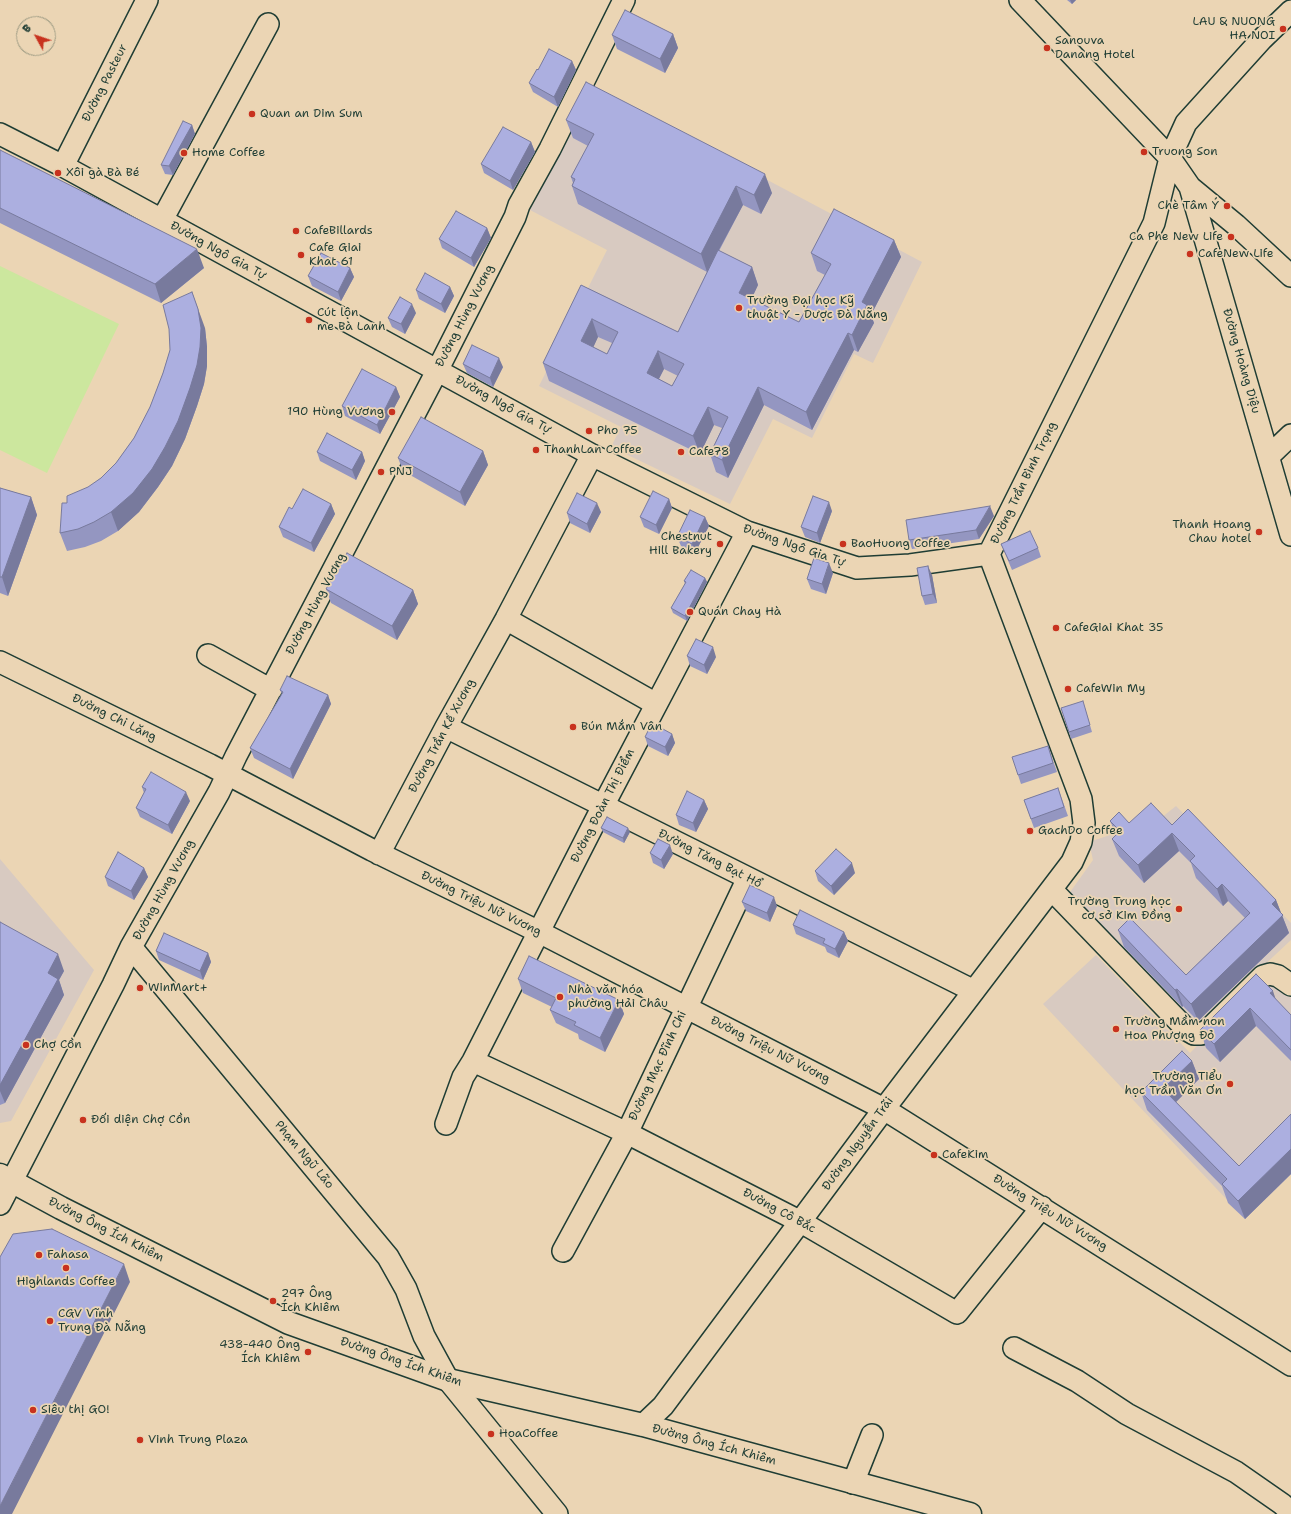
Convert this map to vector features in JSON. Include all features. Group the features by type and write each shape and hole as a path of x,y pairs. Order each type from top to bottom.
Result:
{"main road":[{"name":"Đường Ông Ích Khiêm","path":"5,1178 61,1208 289,1323 448,1380 643,1425 970,1514"}],"street":[{"name":"Đường Pasteur","path":"63,166 147,0"},
{"name":"Đường Hùng Vương","path":"0,1204 5,1178 219,792 438,370 515,217 519,205 550,149 623,0"},
{"path":"1020,0 1170,158 1190,187 1236,225 1291,276"},
{"path":"1281,0 1291,10"},
{"name":"Đường Trần Bình Trọng","path":"1072,862 1081,842 1084,823 1081,799 989,554 1154,223 1170,158 1186,122 1262,39 1291,10"},
{"path":"162,220 268,24"},
{"name":"Đường Ngô Gia Tự","path":"0,134 63,166 592,455 747,532 858,568 910,564 989,554"},
{"name":"Đường Hoàng Diệu","path":"1190,187 1291,535"},
{"path":"1206,242 1221,232 1236,225"},
{"path":"1269,456 1291,435"},
{"name":"Đường Trần Kế Xương","path":"379,854 446,727 506,619 592,455"},
{"name":"Đường Đoàn Thị Điểm","path":"446,1124 463,1077 473,1061 603,806 747,532"},
{"path":"506,619 656,704"},
{"path":"208,654 271,690"},
{"name":"Đường Chi Lăng","path":"0,662 227,774"},
{"name":"Đường Tăng Bạt Hổ","path":"446,727 974,991"},
{"name":"Đường Triệu Nữ Vương","path":"227,774 379,854 539,932 884,1108 1291,1365"},
{"name":"Đường Nguyễn Trãi","path":"643,1425 663,1406 801,1222 884,1108 1072,862"},
{"name":"Đường Mạc Đĩnh Chi","path":"562,1251 627,1133 748,878"},
{"path":"1052,890 1187,1030 1194,1034 1201,1034 1208,1030 1263,976 1270,974 1278,976 1291,985"},
{"name":"Phạm Ngũ Lão","path":"132,948 388,1257 406,1289 424,1336 448,1380 557,1514"},
{"name":"Đường Cô Bắc","path":"473,1061 627,1133 801,1222 957,1313 1042,1208"},
{"path":"1014,1348 1077,1381 1127,1414 1236,1472 1291,1512"},
{"path":"853,1483 872,1435"}],"shaded area":[{"name":"Trường Đại học Kỹ thuật Y - Dược Đà Nẵng","path":"594,88 922,262 873,363 854,354 812,438 773,419 730,504 611,447 621,427 539,386 607,250 530,210"},
{"name":"Trường Trung học cơ sở Kim Đồng","path":"1176,806 1291,923 1291,940 1195,1030 1068,895 1093,860 1089,842 1125,830 1142,833"},
{"name":"Chợ Cồn","path":"0,859 94,970 11,1121 0,1123"},
{"name":"Trường Tiểu học Trần Văn Ơn","path":"1096,955 1190,1053 1249,993 1276,980 1291,998 1291,1174 1245,1219 1043,1004"}],"green space":[{"path":"0,266 119,324 47,473 0,450"}],"building":[{"path":"625,10 673,34 660,59 612,35"},
{"path":"549,49 572,61 554,97 529,83"},
{"path":"586,82 765,174 754,195 736,186 701,254 572,186 575,179 571,177 594,134 566,120"},
{"path":"183,121 192,125 169,166 161,165"},
{"path":"503,127 531,142 510,181 481,164"},
{"path":"0,150 197,249 155,284 0,208"},
{"path":"834,209 894,240 862,302 867,305 852,335 848,333 806,412 758,387 722,460 710,454 728,417 708,407 693,436 543,363 581,285 678,332 718,250 752,267 739,293 799,322 831,264 811,253","holes":["592,319 618,332 607,354 581,341","658,351 684,364 672,386 647,373"]},
{"path":"456,211 487,228 471,258 439,239"},
{"path":"321,253 350,268 338,292 308,276"},
{"path":"425,273 450,287 441,304 416,290"},
{"path":"192,292 198,309 201,328 197,365 178,421 165,447 152,469 133,493 111,512 78,529 60,533 62,503 67,503 67,496 88,487 101,478 116,463 134,438 150,407 170,350 169,329 163,305"},
{"path":"400,297 412,304 401,324 388,318"},
{"path":"472,345 499,358 490,378 463,364"},
{"path":"362,369 396,387 377,425 342,406"},
{"path":"421,417 483,451 460,492 398,458"},
{"path":"327,433 362,452 352,470 317,452"},
{"path":"0,488 31,497 2,577 0,577"},
{"path":"303,489 331,504 311,543 279,527 289,507 292,509"},
{"path":"653,491 669,499 656,525 640,517"},
{"path":"577,493 597,503 587,524 567,513"},
{"path":"813,496 829,502 817,533 801,527"},
{"path":"990,506 976,530 909,540 906,520"},
{"path":"690,510 705,517 692,544 677,537"},
{"path":"1030,531 1038,548 1009,561 1001,544"},
{"path":"347,553 413,590 392,626 326,589"},
{"path":"814,558 829,563 822,584 807,579"},
{"path":"928,566 933,594 922,596 917,568"},
{"path":"691,570 705,578 685,616 671,608"},
{"path":"696,639 713,647 704,665 687,656"},
{"path":"287,676 328,695 290,769 250,748 283,692 280,690"},
{"path":"1083,701 1090,725 1069,732 1061,708"},
{"path":"652,723 672,734 665,747 645,737"},
{"path":"1048,746 1053,763 1018,775 1012,757"},
{"path":"151,772 186,792 168,825 136,808 146,789 142,787"},
{"path":"1058,788 1064,807 1031,819 1024,800"},
{"path":"687,791 704,800 693,823 676,815"},
{"path":"1151,803 1172,825 1188,809 1276,900 1272,904 1283,915 1191,1004 1177,989 1175,990 1118,930 1130,918 1186,975 1250,913 1222,884 1217,889 1190,861 1195,856 1172,833 1138,865 1112,839 1120,831 1110,821 1119,812 1129,823"},
{"path":"607,817 628,828 623,838 601,828"},
{"path":"658,839 670,845 661,860 650,853"},
{"path":"836,849 852,863 831,886 815,871"},
{"path":"118,852 144,868 131,891 105,877"},
{"path":"750,885 774,897 767,913 742,902"},
{"path":"800,910 844,932 835,949 823,943 825,939 793,925"},
{"path":"0,922 58,954 48,973 58,979 0,1085"},
{"path":"164,933 208,953 200,971 156,951"},
{"path":"529,956 619,1000 600,1038 574,1025 576,1022 550,1010 556,998 518,979"},
{"path":"1256,974 1273,991 1270,993 1291,1015 1291,1050 1250,1008 1214,1044 1200,1030"},
{"path":"1182,1051 1192,1061 1163,1089 1239,1166 1291,1114 1291,1149 1238,1201 1222,1184 1227,1179 1141,1092"},
{"name":"Siêu thị GO!","path":"52,1229 124,1264 0,1506 0,1257 13,1234"}],"place":[{"name":"LAU & NUONG HA NOI","path":"1283,29"},
{"name":"Sanouva Danang Hotel","path":"1047,48"},
{"name":"Quan an Dim Sum","path":"252,114"},
{"name":"Truong Son","path":"1144,152"},
{"name":"Home Coffee","path":"184,153"},
{"name":"Xôi gà Bà Bé","path":"58,173"},
{"name":"Chè Tâm Ý","path":"1227,206"},
{"name":"CafeBillards","path":"296,231"},
{"name":"Ca Phe New Life","path":"1231,237"},
{"name":"CafeNew Life","path":"1190,254"},
{"name":"Cafe Giai Khat 61","path":"301,255"},
{"name":"Trường Đại học Kỹ thuật Y - Dược Đà Nẵng","path":"739,308"},
{"name":"Cút lộn me Bà Lanh","path":"309,320"},
{"name":"190 Hùng Vương","path":"392,412"},
{"name":"Pho 75","path":"589,431"},
{"name":"ThanhLan Coffee","path":"536,450"},
{"name":"Cafe78","path":"681,452"},
{"name":"PNJ","path":"381,472"},
{"name":"Thanh Hoang Chau hotel","path":"1259,532"},
{"name":"Chestnut Hill Bakery","path":"720,544"},
{"name":"BaoHuong Coffee","path":"843,544"},
{"name":"Quán Chay Hà","path":"690,612"},
{"name":"CafeGiai Khat 35","path":"1056,628"},
{"name":"CafeWin My","path":"1068,689"},
{"name":"Bún Mắm Vân","path":"573,727"},
{"name":"GachDo Coffee","path":"1030,831"},
{"name":"Trường Trung học cơ sở Kim Đồng","path":"1179,909"},
{"name":"WinMart+","path":"140,988"},
{"name":"Nhà văn hóa phường Hải Châu","path":"560,997"},
{"name":"Trường Mầm non Hoa Phượng Đỏ","path":"1116,1029"},
{"name":"Chợ Cồn","path":"26,1045"},
{"name":"Trường Tiểu học Trần Văn Ơn","path":"1230,1084"},
{"name":"Đối diện Chợ Cồn","path":"83,1120"},
{"name":"CafeKim","path":"934,1155"},
{"name":"Fahasa","path":"39,1255"},
{"name":"Highlands Coffee","path":"66,1268"},
{"name":"297 Ông Ích Khiêm","path":"273,1301"},
{"name":"CGV Vĩnh Trung Đà Nẵng","path":"50,1321"},
{"name":"438-440 Ông Ích Khiêm","path":"308,1352"},
{"name":"Siêu thị GO!","path":"33,1410"},
{"name":"HoaCoffee","path":"491,1434"},
{"name":"Vinh Trung Plaza","path":"140,1440"}]}
